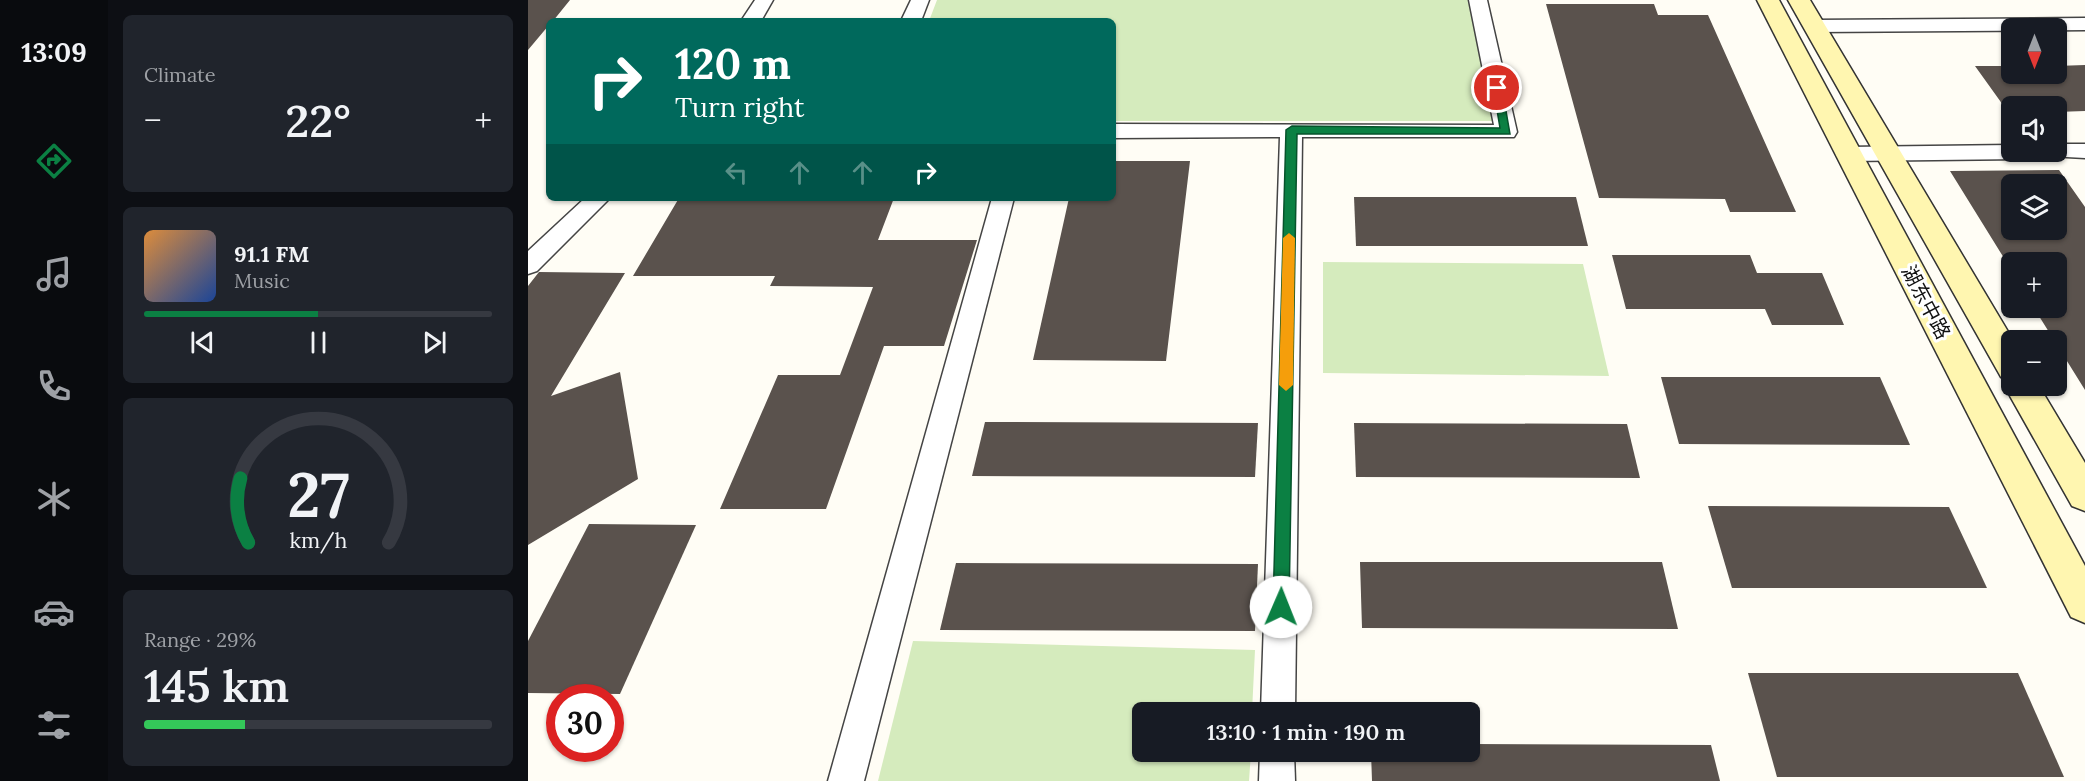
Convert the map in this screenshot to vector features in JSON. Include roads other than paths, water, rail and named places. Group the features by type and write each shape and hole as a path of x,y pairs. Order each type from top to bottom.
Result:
{"main road":[{"name":"湖东中路","path":"1768,0 2085,604"},
{"name":"湖东中路","path":"1800,0 2001,349"},
{"path":"2028,396 2085,495"}],"street":[{"path":"753,18 764,0"},
{"path":"912,18 920,0"},
{"path":"1116,131 1506,132 1478,0"},
{"path":"1814,26 2085,24"},
{"path":"1278,702 1292,130"},
{"path":"2067,151 2085,150"},
{"path":"1847,154 2001,152"},
{"path":"528,265 596,201"},
{"path":"846,781 1002,201"},
{"path":"1277,762 1277,781"}]}
